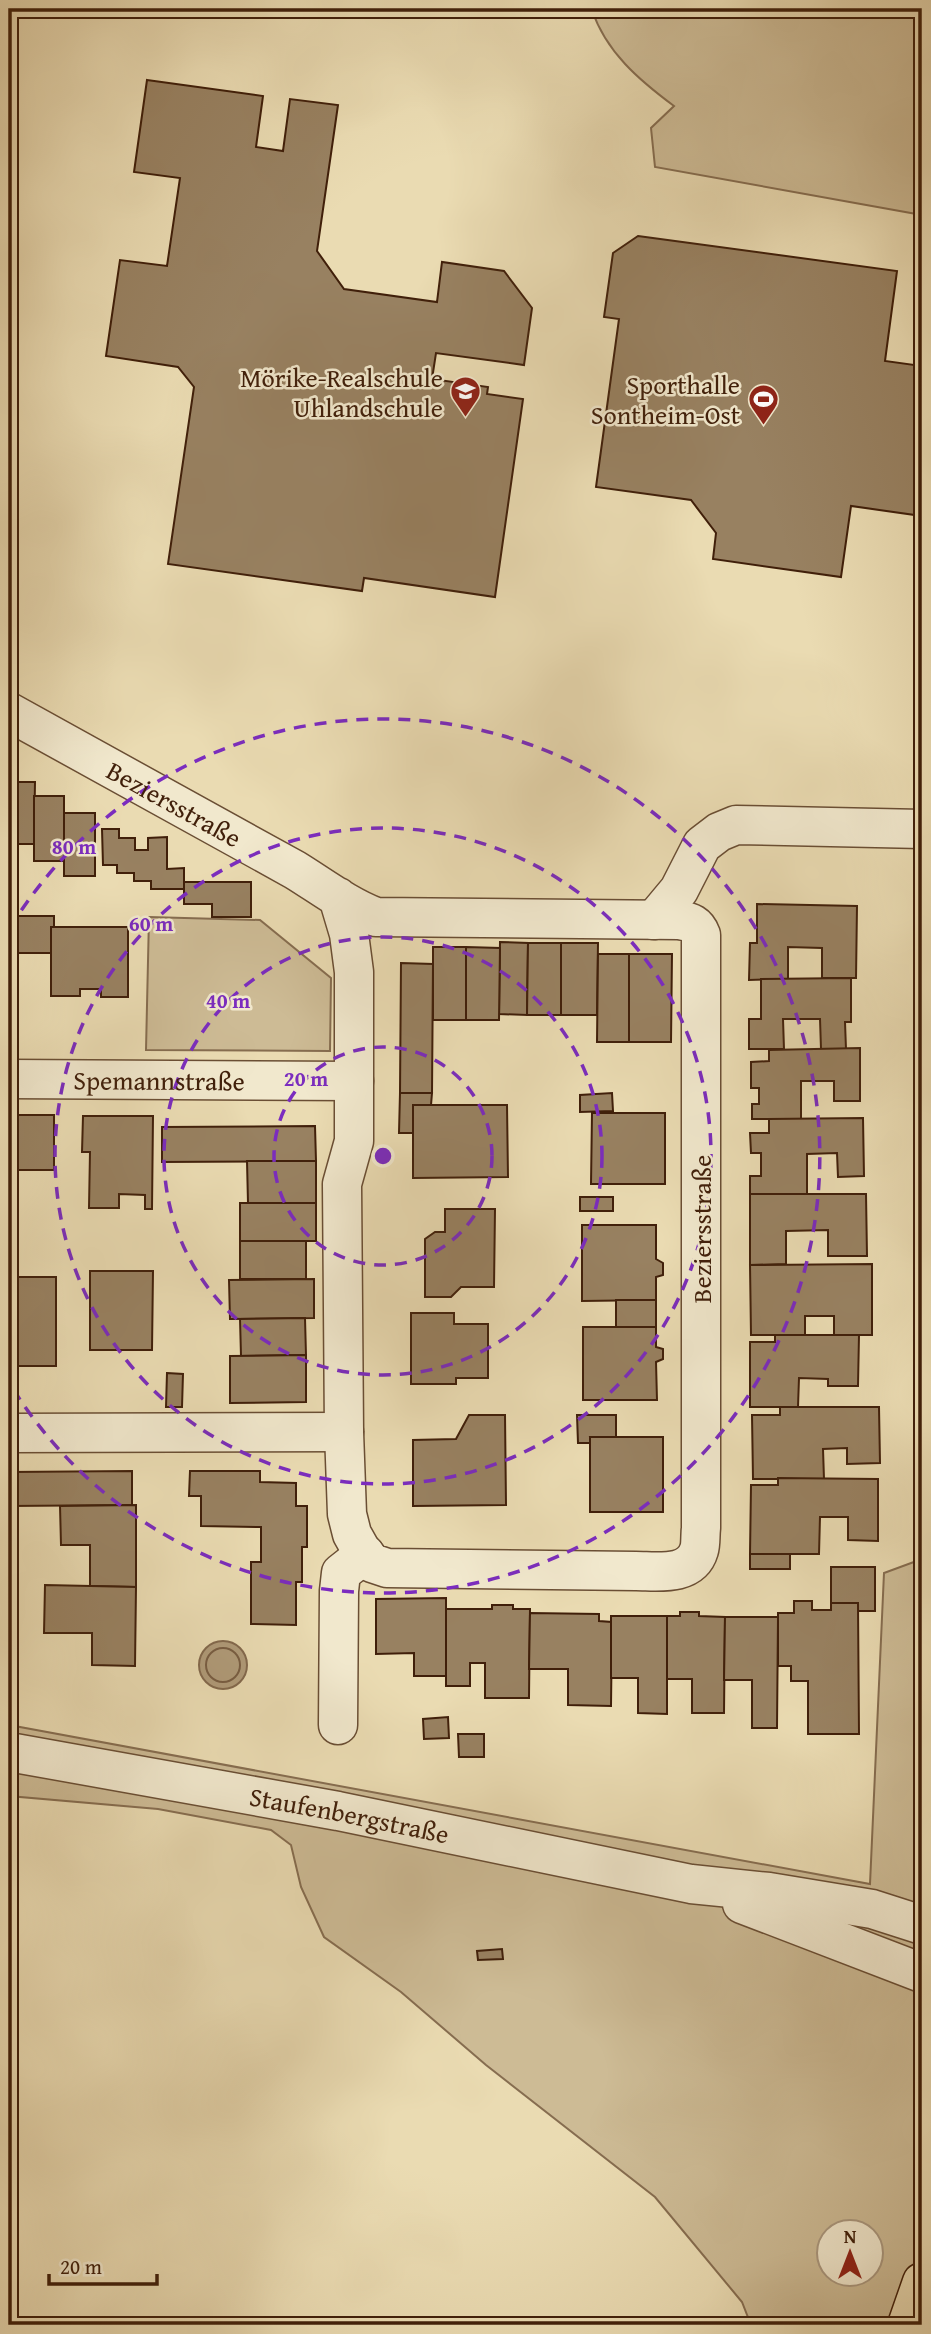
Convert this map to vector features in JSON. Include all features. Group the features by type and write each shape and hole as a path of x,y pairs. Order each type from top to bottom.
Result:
{"main road":[{"path":"907,2325 922,2282"}],"street":[{"name":"Beziersstraße","path":"9,712 295,870 360,911 384,917 679,920 693,923 701,935 699,1550 685,1568 636,1571 387,1569 372,1563 365,1555"},
{"path":"654,920 679,890 702,845 719,832 736,825 922,829"},
{"path":"338,897 349,934 354,972 354,1141 342,1184 347,1514 352,1534 365,1555 341,1573 338,1725"},
{"name":"Spemannstraße","path":"9,1079 354,1081"},
{"path":"9,1433 344,1432"},
{"name":"Staufenbergstraße","path":"9,1752 338,1811 691,1884 769,1892 872,1909 922,1925"},
{"name":"Staufenbergstraße","path":"691,1884 922,1973"},
{"name":"Staufenbergstraße","path":"872,1909 922,1907"}],"shaded area":[{"path":"585,9 922,9 922,215 655,167 651,128 674,106 625,64 606,39 592,10"},
{"path":"149,917 260,920 331,978 330,1051 146,1050"},
{"path":"922,1559 922,2325 751,2325 742,2302 655,2197 486,2065 401,1992 324,1937 301,1887 291,1845 271,1830 158,1809 9,1796 9,1725 870,1884 884,1573"}],"water":[{"path":"223,1641 240,1648 247,1665 240,1682 223,1689 206,1682 199,1665 206,1648"}],"building":[{"path":"147,80 263,96 256,147 283,151 290,99 338,105 317,251 344,289 437,302 442,262 504,271 532,308 524,365 436,353 432,379 488,387 487,394 523,399 495,597 364,578 362,591 168,564 194,387 178,367 106,356 120,260 167,266 180,178 134,172"},
{"name":"Sporthalle Sontheim-Ost","path":"638,236 897,271 885,361 922,366 922,516 851,506 841,577 713,559 716,533 691,500 596,487 619,319 604,317 613,253"},
{"path":"9,782 35,782 34,844 9,844"},
{"path":"34,796 64,796 64,861 34,861"},
{"path":"64,813 95,813 95,876 64,876"},
{"path":"102,829 119,829 119,838 135,838 135,850 148,850 148,838 167,837 167,869 184,868 184,889 151,889 151,881 134,881 134,873 117,873 117,865 103,865"},
{"path":"184,882 251,882 251,917 212,917 212,904 184,904"},
{"path":"757,904 857,906 856,978 822,978 822,948 788,947 788,979 749,980 750,943 757,943"},
{"path":"18,916 54,916 54,927 51,927 51,953 18,953"},
{"path":"51,927 128,927 128,997 101,997 101,989 80,989 80,996 51,996"},
{"path":"500,942 528,943 527,1015 499,1014"},
{"path":"528,943 561,943 561,1015 527,1015"},
{"path":"561,943 598,943 597,1015 561,1015"},
{"path":"433,947 466,947 466,1020 433,1020"},
{"path":"466,947 500,948 499,1020 466,1020"},
{"path":"598,954 629,954 629,1042 597,1042"},
{"path":"629,954 672,954 671,1042 629,1042"},
{"path":"401,963 433,964 432,1093 400,1093"},
{"path":"851,978 851,1022 845,1022 846,1049 821,1049 820,1019 783,1019 784,1049 749,1049 749,1019 761,1019 761,979"},
{"path":"9,994 18,994 18,1028 9,1028"},
{"path":"860,1048 860,1101 834,1101 834,1081 801,1081 801,1119 752,1119 752,1104 759,1104 759,1088 751,1088 751,1062 769,1061 769,1050"},
{"path":"400,1093 432,1093 431,1105 413,1105 413,1133 399,1133"},
{"path":"612,1093 613,1111 580,1112 580,1095"},
{"path":"413,1105 507,1105 508,1177 413,1178"},
{"path":"592,1113 665,1113 665,1184 591,1184"},
{"path":"9,1115 54,1115 54,1170 18,1170 18,1181 9,1181"},
{"path":"83,1116 153,1116 152,1209 145,1209 145,1195 119,1194 119,1208 89,1208 90,1152 82,1152"},
{"path":"863,1118 864,1176 838,1177 837,1153 807,1154 807,1194 750,1194 750,1176 761,1176 761,1153 751,1153 750,1133 769,1133 769,1119"},
{"path":"315,1126 316,1161 162,1162 162,1127"},
{"path":"247,1161 316,1161 316,1203 248,1203"},
{"path":"750,1194 866,1194 867,1256 828,1256 828,1230 786,1231 786,1264 750,1265"},
{"path":"580,1197 613,1197 613,1211 580,1211"},
{"path":"240,1203 316,1203 316,1241 240,1241"},
{"path":"445,1209 495,1209 494,1287 461,1287 451,1297 425,1297 425,1239 435,1232 445,1232"},
{"path":"582,1225 656,1225 656,1259 663,1263 663,1275 656,1277 656,1300 582,1301"},
{"path":"240,1241 306,1241 306,1279 240,1279"},
{"path":"872,1264 872,1335 834,1335 834,1316 805,1316 805,1335 751,1335 750,1265"},
{"path":"90,1271 153,1271 152,1350 90,1350"},
{"path":"9,1277 56,1277 56,1366 9,1366"},
{"path":"314,1279 314,1318 230,1319 229,1280"},
{"path":"616,1300 656,1300 656,1327 616,1327"},
{"path":"411,1313 454,1313 454,1324 488,1324 488,1378 456,1378 456,1384 411,1384"},
{"path":"305,1318 306,1355 241,1356 240,1319"},
{"path":"583,1327 656,1327 656,1347 663,1349 663,1359 656,1362 657,1400 583,1400"},
{"path":"775,1335 859,1335 858,1386 828,1386 828,1379 799,1378 798,1407 750,1407 750,1342 775,1342"},
{"path":"306,1355 306,1402 230,1403 230,1356"},
{"path":"167,1373 183,1374 182,1407 166,1407"},
{"path":"780,1407 879,1407 880,1463 847,1464 847,1448 823,1449 824,1479 753,1479 752,1415 780,1415"},
{"path":"469,1415 505,1415 506,1505 413,1506 413,1440 456,1439"},
{"path":"577,1415 616,1415 616,1437 590,1437 591,1443 578,1443"},
{"path":"590,1437 663,1437 663,1512 590,1512"},
{"path":"132,1471 132,1505 9,1506 9,1472"},
{"path":"190,1471 260,1471 260,1482 296,1483 296,1506 307,1506 307,1547 302,1547 302,1582 296,1582 296,1625 251,1624 251,1562 261,1562 261,1527 201,1526 201,1496 189,1496"},
{"path":"778,1478 878,1479 878,1541 848,1540 848,1517 820,1517 819,1554 750,1554 751,1485 778,1485"},
{"path":"136,1505 136,1587 90,1586 90,1545 61,1545 60,1506"},
{"path":"750,1554 790,1554 790,1569 750,1569"},
{"path":"831,1567 875,1567 875,1611 858,1611 858,1603 831,1603"},
{"path":"45,1585 136,1587 135,1666 92,1665 92,1633 44,1633"},
{"path":"446,1598 446,1676 414,1676 414,1653 376,1654 376,1599"},
{"path":"794,1601 812,1601 812,1610 831,1610 831,1603 858,1603 859,1734 808,1734 808,1681 791,1681 791,1666 778,1666 778,1613 794,1613"},
{"path":"492,1605 513,1605 513,1609 530,1609 529,1698 485,1698 485,1663 470,1663 470,1686 446,1686 446,1609 492,1609"},
{"path":"680,1612 725,1617 724,1713 692,1713 692,1679 667,1679 667,1616 680,1616"},
{"path":"530,1613 599,1614 599,1621 612,1622 611,1706 568,1705 568,1669 529,1669"},
{"path":"611,1616 667,1616 667,1714 638,1713 638,1678 611,1678"},
{"path":"725,1617 778,1617 777,1728 752,1728 752,1680 724,1680"},
{"path":"448,1717 449,1738 424,1739 423,1719"},
{"path":"458,1734 484,1734 484,1757 459,1757"},
{"path":"502,1949 503,1959 478,1960 477,1951"}],"place":[{"name":"Mörike-Realschule Uhlandschule","path":"466,419"},
{"name":"Sporthalle Sontheim-Ost","path":"763,426"}]}
